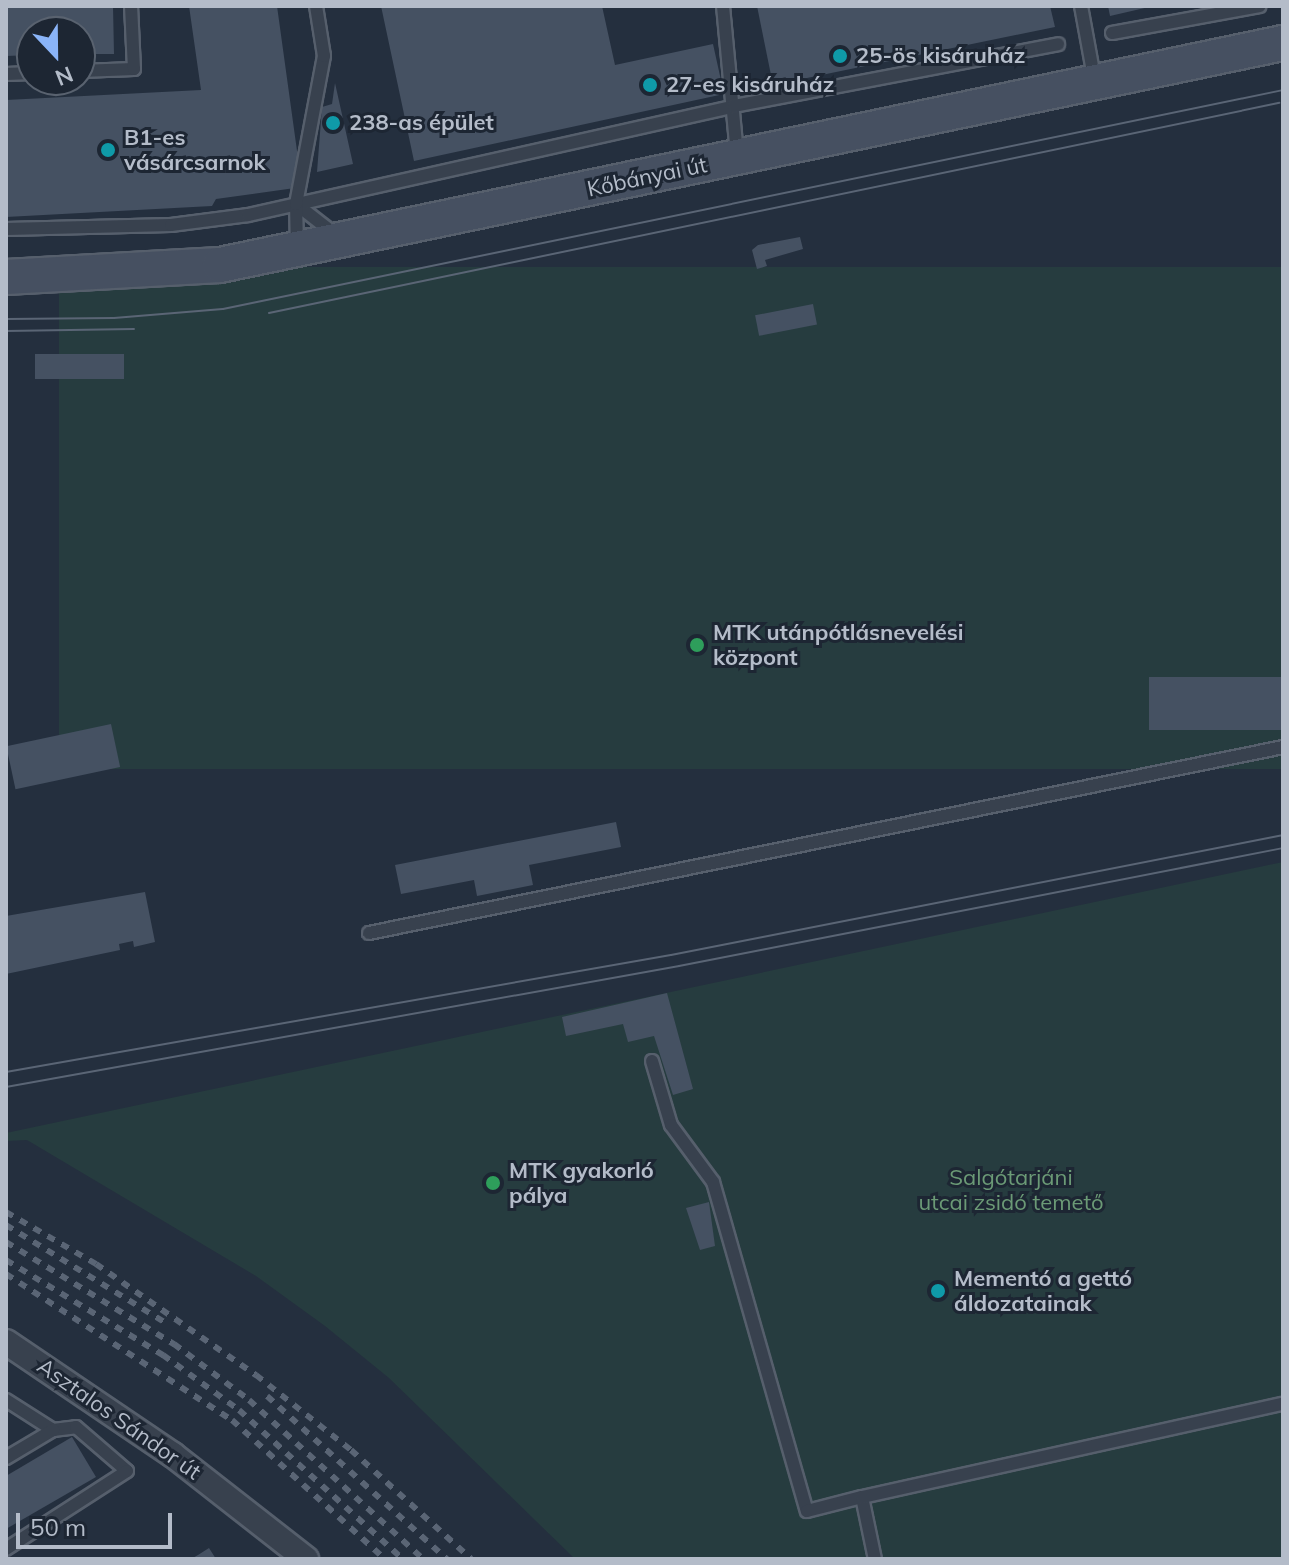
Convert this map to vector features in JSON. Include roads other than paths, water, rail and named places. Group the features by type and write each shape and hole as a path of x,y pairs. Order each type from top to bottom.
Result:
{"main road":[{"name":"Kőbányai út","path":"6,277 183,270 298,249 1283,43"}],"street":[{"name":"Asztalos Sándor út","path":"6,1342 173,1455 306,1559"}],"lane":[{"path":"96,70 134,69 131,6"},
{"path":"298,249 296,204 324,56 316,6"},
{"path":"723,6 738,158"},
{"path":"1081,6 1095,83"},
{"path":"1112,33 1260,6"},
{"path":"6,229 171,225 296,204 734,106 1058,44"},
{"path":"296,204 341,240"},
{"path":"369,933 1283,747"},
{"path":"652,1061 671,1125 713,1182 807,1511 1283,1404"},
{"path":"6,1400 53,1430"},
{"path":"6,1458 53,1430 76,1427 127,1471 6,1549"},
{"path":"862,1497 875,1559"}],"tram line":[{"path":"6,319 114,318 223,309 1283,90"},
{"path":"269,313 1279,103"},
{"path":"6,331 134,329"},
{"path":"6,1072 671,955 1283,835"},
{"path":"6,1087 679,966 1283,848"}],"railway":[{"path":"6,1212 96,1264 256,1375 351,1450 471,1559"},
{"path":"6,1225 166,1323"},
{"path":"6,1242 174,1344 249,1400 423,1559"},
{"path":"6,1260 163,1355 239,1410 403,1559"},
{"path":"6,1274 232,1420 385,1559"},
{"path":"267,1396 447,1559"}],"place":[{"name":"25-ös kisáruház","path":"840,56"},
{"name":"27-es kisáruház","path":"650,85"},
{"name":"238-as épület","path":"333,123"},
{"name":"B1-es vásárcsarnok","path":"108,150"},
{"name":"MTK utánpótlásnevelési központ","path":"697,645"},
{"name":"MTK gyakorló pálya","path":"493,1183"},
{"name":"Mementó a gettó áldozatainak","path":"938,1291"}],"park label":[{"name":"Salgótarjáni utcai zsidó temető","path":"1011,1190"}]}
